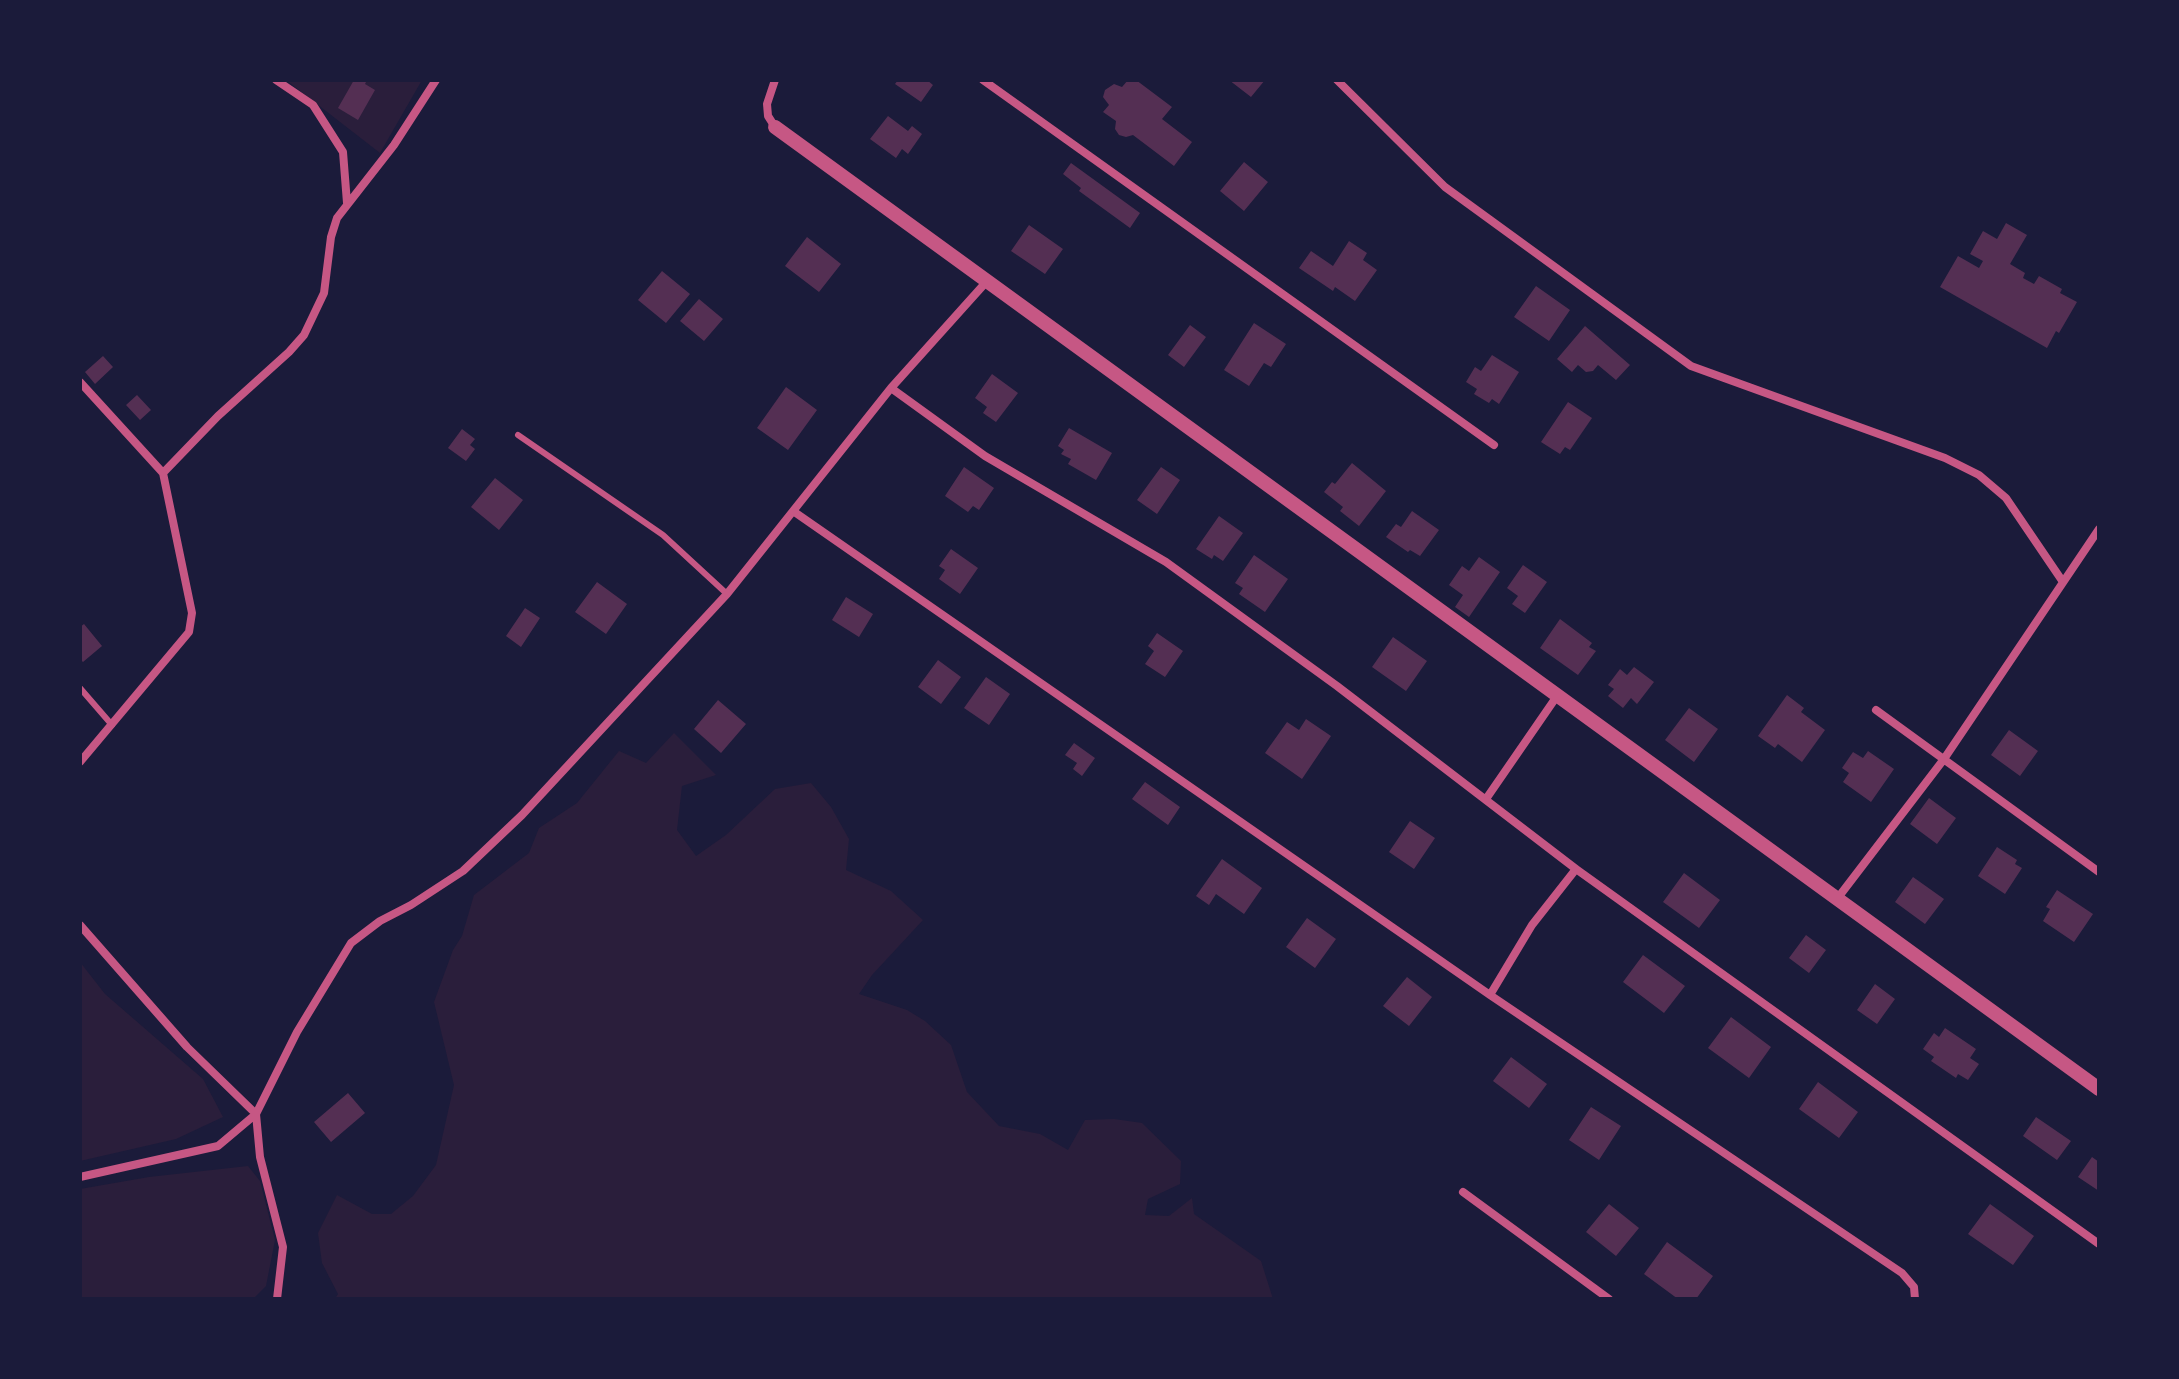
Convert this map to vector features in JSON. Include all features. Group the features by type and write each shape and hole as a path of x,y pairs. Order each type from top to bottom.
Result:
{"street":[{"path":"276,80 313,105 343,152 347,203"},
{"path":"163,473 304,335 324,293 331,237 337,218 394,145 436,80"},
{"path":"775,80 767,104 768,116 775,127 2099,1089"},
{"path":"983,80 1494,445"},
{"path":"1337,80 1445,187 1691,366 1945,458 1979,475 2006,498 2063,582"},
{"path":"80,1177 218,1146 256,1114 297,1032 351,943 380,921 463,871 522,815 727,594 891,388 988,280"},
{"path":"80,382 163,473 192,613 189,632 80,762"},
{"path":"891,388 985,456 1166,562 1576,869 2099,1244"},
{"path":"793,511 1490,995 1902,1273 1914,1287 1915,1299"},
{"path":"1836,899 1944,759 2099,529"},
{"path":"1486,799 1557,696"},
{"path":"1876,710 2099,872"},
{"path":"1490,995 1532,925 1576,869"},
{"path":"80,925 187,1047 256,1114 260,1157 283,1247 277,1299"},
{"path":"1463,1192 1609,1299"}],"lane":[{"path":"518,435 663,535 727,594"},
{"path":"80,688 112,725"}],"shaded area":[{"path":"286,80 422,80 380,153"},
{"path":"674,733 716,775 682,786 677,830 696,856 726,835 775,789 811,783 831,807 849,839 846,870 891,891 923,920 872,975 859,994 907,1010 925,1021 951,1045 967,1092 999,1126 1040,1134 1068,1150 1085,1120 1114,1119 1142,1123 1181,1161 1180,1184 1148,1199 1145,1215 1169,1216 1192,1198 1194,1214 1261,1261 1273,1299 335,1299 338,1294 322,1263 318,1233 337,1195 372,1214 391,1214 413,1196 436,1165 454,1085 434,1002 453,950 462,936 474,895 529,853 539,828 577,803 619,751 646,763"},
{"path":"80,962 105,994 203,1079 223,1117 176,1139 80,1161"},
{"path":"248,1166 260,1181 275,1240 266,1286 253,1299 80,1299 80,1189 149,1177"}],"building":[{"path":"354,80 367,80 365,84 375,90 358,120 338,108"},
{"path":"898,80 927,80 933,85 921,102 895,84"},
{"path":"1128,80 1136,80 1172,107 1162,119 1192,142 1174,166 1133,135 1119,135 1115,129 1116,121 1103,112 1109,105 1103,97 1105,90 1114,84 1122,87"},
{"path":"1229,80 1265,80 1251,97"},
{"path":"888,116 908,131 912,126 922,134 908,154 902,149 896,158 870,139"},
{"path":"1244,162 1268,182 1244,211 1220,191"},
{"path":"1071,163 1140,213 1130,228 1079,191 1081,188 1063,174"},
{"path":"2006,223 2027,235 2010,264 2025,273 2023,278 2034,284 2039,276 2077,302 2047,348 1940,287 1958,256 1979,268 1983,261 1970,254 1983,231 1997,239"},
{"path":"1029,225 1063,249 1045,274 1011,251"},
{"path":"807,237 841,264 819,292 785,266"},
{"path":"1349,241 1367,253 1363,260 1377,270 1355,301 1335,287 1333,291 1299,268 1311,251 1333,266"},
{"path":"662,271 690,294 666,323 638,300"},
{"path":"1536,286 1570,310 1549,341 1514,317"},
{"path":"699,299 723,319 704,341 680,321"},
{"path":"1254,323 1286,344 1271,367 1264,363 1249,386 1224,370"},
{"path":"1190,325 1206,337 1184,367 1168,355"},
{"path":"1585,326 1630,365 1616,380 1598,365 1593,371 1586,372 1578,365 1572,372 1557,359"},
{"path":"1492,355 1519,372 1499,404 1492,399 1489,403 1474,394 1477,389 1466,382 1475,367 1481,371"},
{"path":"103,356 113,367 95,384 85,372"},
{"path":"992,374 1018,393 996,422 983,413 987,407 975,398"},
{"path":"786,387 817,410 788,450 757,428"},
{"path":"137,395 151,410 140,420 126,405"},
{"path":"1568,402 1592,418 1570,450 1565,447 1560,454 1541,442"},
{"path":"1069,428 1112,453 1096,480 1068,464 1071,459 1061,454 1064,450 1058,446"},
{"path":"462,429 475,439 470,445 475,449 466,461 448,448"},
{"path":"1352,463 1386,491 1359,526 1340,511 1343,507 1324,492"},
{"path":"964,467 994,488 979,510 973,506 968,512 945,496"},
{"path":"1161,467 1180,480 1157,514 1137,500"},
{"path":"495,478 523,500 499,530 471,507"},
{"path":"1412,511 1439,530 1420,556 1386,537 1396,524 1401,527"},
{"path":"1219,516 1243,533 1223,561 1214,555 1212,559 1196,549"},
{"path":"951,549 978,568 960,594 939,579 945,570 939,566"},
{"path":"1254,555 1288,579 1265,612 1239,594 1243,588 1235,583"},
{"path":"1479,557 1500,572 1469,617 1455,607 1463,595 1449,585 1462,566 1469,571"},
{"path":"1523,565 1547,582 1525,613 1512,604 1518,596 1507,588"},
{"path":"597,582 627,604 606,634 575,612"},
{"path":"846,597 873,614 859,637 832,620"},
{"path":"525,608 540,618 521,647 506,636"},
{"path":"1560,619 1592,643 1589,647 1596,651 1578,675 1540,648"},
{"path":"84,624 102,646 83,662 80,659 80,627"},
{"path":"1157,633 1183,651 1165,677 1145,664 1154,651 1148,646"},
{"path":"1393,637 1427,661 1406,691 1372,667"},
{"path":"938,660 961,677 941,704 918,687"},
{"path":"1634,667 1654,682 1637,704 1631,698 1623,708 1608,696 1614,689 1608,685 1620,669 1627,675"},
{"path":"986,677 1010,694 989,725 964,708"},
{"path":"1787,695 1804,708 1801,712 1825,730 1802,762 1778,744 1775,748 1758,736"},
{"path":"718,700 746,724 721,753 694,729"},
{"path":"1689,708 1718,729 1694,762 1665,740"},
{"path":"1306,719 1331,736 1302,779 1265,753 1287,722 1299,730"},
{"path":"2009,730 2038,751 2020,776 1991,755"},
{"path":"1074,743 1095,758 1082,776 1073,769 1077,763 1065,755"},
{"path":"1868,751 1894,769 1871,802 1843,782 1849,773 1842,768 1853,752 1863,758"},
{"path":"1145,782 1180,807 1168,825 1132,799"},
{"path":"1929,798 1956,818 1937,844 1910,824"},
{"path":"1410,821 1435,838 1414,869 1389,852"},
{"path":"1997,847 2017,860 2015,864 2022,868 2005,894 1978,876"},
{"path":"1222,859 1262,888 1244,914 1216,894 1209,905 1196,896"},
{"path":"1684,873 1720,900 1699,928 1663,902"},
{"path":"1913,877 1944,899 1925,924 1895,902"},
{"path":"2057,890 2093,914 2074,942 2043,921 2050,909 2046,907"},
{"path":"1307,918 1336,939 1315,968 1286,947"},
{"path":"1806,935 1826,950 1809,973 1789,958"},
{"path":"1643,955 1685,986 1664,1013 1623,982"},
{"path":"1407,977 1432,997 1409,1026 1383,1006"},
{"path":"1875,984 1895,999 1877,1024 1857,1010"},
{"path":"1731,1017 1771,1047 1749,1078 1708,1048"},
{"path":"1945,1028 1976,1049 1970,1058 1979,1064 1968,1080 1958,1074 1956,1078 1931,1061 1934,1057 1923,1049 1934,1033 1939,1037"},
{"path":"1511,1057 1547,1084 1529,1108 1493,1081"},
{"path":"1818,1082 1858,1112 1839,1138 1799,1109"},
{"path":"348,1093 365,1113 331,1142 314,1122"},
{"path":"1591,1107 1621,1126 1599,1160 1569,1140"},
{"path":"2036,1117 2071,1141 2057,1160 2023,1136"},
{"path":"2092,1157 2099,1162 2099,1191 2078,1177"},
{"path":"1609,1204 1639,1228 1616,1256 1586,1232"},
{"path":"1990,1204 2034,1236 2013,1265 1968,1234"},
{"path":"1667,1242 1713,1276 1696,1299 1678,1299 1644,1274"}]}
